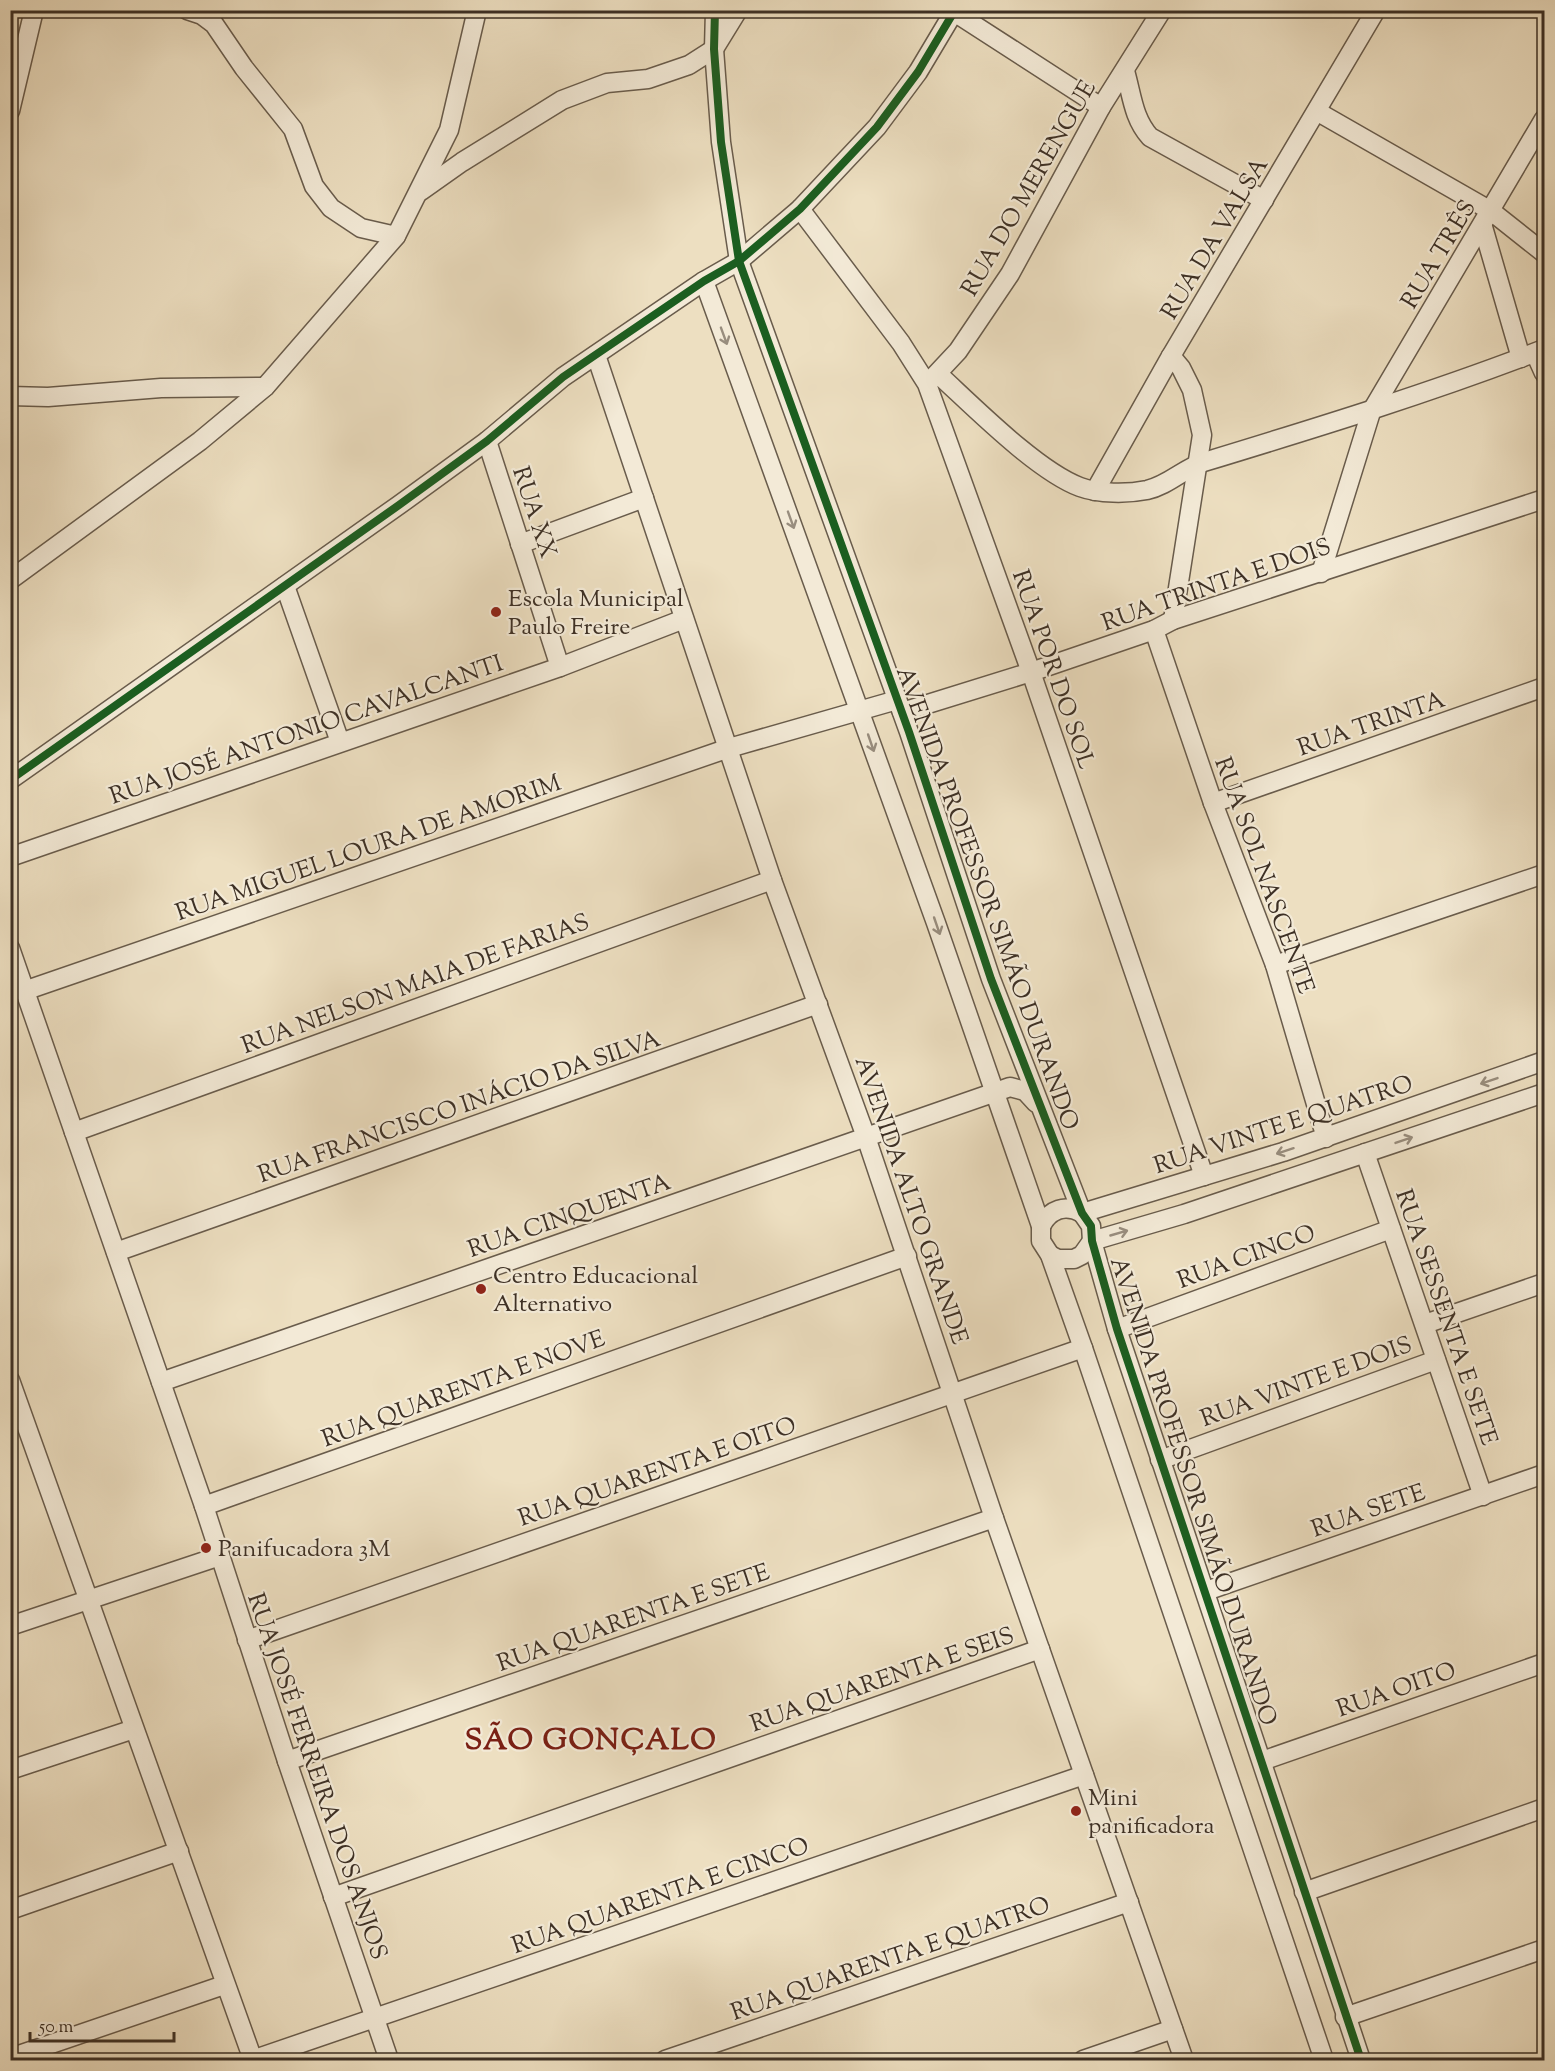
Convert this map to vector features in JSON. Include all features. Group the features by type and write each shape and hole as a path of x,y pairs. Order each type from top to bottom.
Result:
{"street":[{"path":"10,111 34,10"},
{"path":"187,10 202,15 214,24 244,68 293,129 314,186 331,208 361,228 396,236"},
{"path":"10,580 200,441 265,387 396,236 449,130 477,10"},
{"name":"AVENIDA PROFESSOR SIMÃO DURANDO","path":"715,10 714,49 721,142 739,261 899,706 991,979 1082,1213 1091,1226 1092,1241 1117,1329 1361,2061"},
{"path":"417,194 462,162 562,100 607,83 648,79 668,74 714,49 738,10"},
{"name":"RUA DO MERENGUE","path":"932,379 958,351 1010,274 1101,107 1162,10"},
{"name":"RUA DA VALSA","path":"1095,491 1171,356 1318,112 1376,10"},
{"path":"10,780 487,441 563,377 739,261 800,208 878,127 918,72 954,11 1101,107"},
{"path":"1125,71 1137,119 1150,137 1264,200"},
{"path":"1318,112 1545,254"},
{"name":"RUA TRÊS","path":"1321,573 1371,412 1545,119"},
{"name":"RUA POR DO SOL","path":"800,208 901,343 932,379 1204,1176"},
{"path":"1487,219 1534,354 1545,374"},
{"path":"704,282 860,709 1041,1226 1041,1241 1050,1255 1083,1348 1324,2061"},
{"path":"932,379 1039,462 1079,487 1095,491 1147,490 1172,482 1198,463 1371,412 1534,354"},
{"name":"AVENIDA ALTO GRANDE","path":"597,356 772,880 866,1137 994,1518 1184,2061"},
{"path":"1171,356 1187,378 1202,435 1173,620"},
{"path":"10,396 48,397 161,388 265,387"},
{"name":"RUA XX","path":"487,441 560,667"},
{"path":"520,544 644,498"},
{"name":"RUA TRINTA E DOIS","path":"860,709 899,706 1031,672 1154,630 1173,620 1545,499"},
{"path":"285,586 340,742"},
{"name":"RUA JOSÉ ANTONIO CAVALCANTI","path":"10,857 560,667 684,619"},
{"name":"RUA SOL NASCENTE","path":"1154,630 1214,803 1275,965 1326,1138"},
{"name":"RUA TRINTA","path":"1214,803 1545,687"},
{"name":"RUA MIGUEL LOURA DE AMORIM","path":"24,991 729,748 860,709"},
{"path":"1275,965 1545,874"},
{"name":"RUA NELSON MAIA DE FARIAS","path":"74,1132 772,880"},
{"name":"RUA JOSÉ FERREIRA DOS ANJOS","path":"10,948 204,1506 287,1761 389,2061"},
{"name":"RUA FRANCISCO INÁCIO DA SILVA","path":"116,1252 818,1004"},
{"name":"RUA VINTE E QUATRO","path":"1041,1226 1051,1213 1058,1209 1075,1209 1082,1213 1204,1176 1326,1138 1545,1061"},
{"name":"RUA CINQUENTA","path":"161,1382 1010,1087 1025,1091 1043,1114"},
{"path":"1050,1255 1058,1259 1074,1259 1082,1255 1092,1241 1184,1214 1545,1093"},
{"name":"RUA SESSENTA E SETE","path":"1365,1153 1483,1496"},
{"path":"1174,1185 1184,1214"},
{"name":"RUA CINCO","path":"1117,1329 1391,1229"},
{"name":"RUA QUARENTA E NOVE","path":"204,1506 907,1256"},
{"name":"RUA VINTE E DOIS","path":"1425,1324 1545,1283"},
{"name":"RUA QUARENTA E OITO","path":"247,1640 1083,1348"},
{"name":"RUA VINTE E DOIS","path":"1160,1460 1436,1360"},
{"path":"10,1380 179,1851 224,1985 253,2060"},
{"name":"RUA SETE","path":"1206,1591 1545,1474"},
{"name":"RUA QUARENTA E SETE","path":"287,1761 994,1518"},
{"path":"10,1626 219,1556"},
{"name":"RUA QUARENTA E SEIS","path":"333,1897 1040,1649"},
{"name":"RUA OITO","path":"1262,1761 1545,1663"},
{"path":"10,1770 134,1728"},
{"name":"RUA QUARENTA E CINCO","path":"253,2060 1084,1775"},
{"path":"1304,1892 1545,1808"},
{"path":"10,1910 179,1851"},
{"name":"RUA QUARENTA E QUATRO","path":"665,2061 1130,1902"},
{"path":"1345,2018 1545,1948"},
{"path":"10,2058 224,1985"},
{"path":"1083,2061 1173,2029"}],"cycle path":[{"path":"715,10 714,49 721,142 739,261 909,732 991,979 1082,1213 1091,1226 1092,1241 1117,1329 1361,2060"},
{"path":"10,780 487,441 563,377 704,281 739,261 800,209 877,127 918,72 955,10"}],"place":[{"name":"Escola Municipal Paulo Freire","path":"496,612"},
{"name":"Centro Educacional Alternativo","path":"481,1289"},
{"name":"Panifucadora 3M","path":"206,1548"},
{"name":"Mini panificadora","path":"1076,1811"}],"district":[{"name":"SÃO GONÇALO","path":"591,1739"}]}
